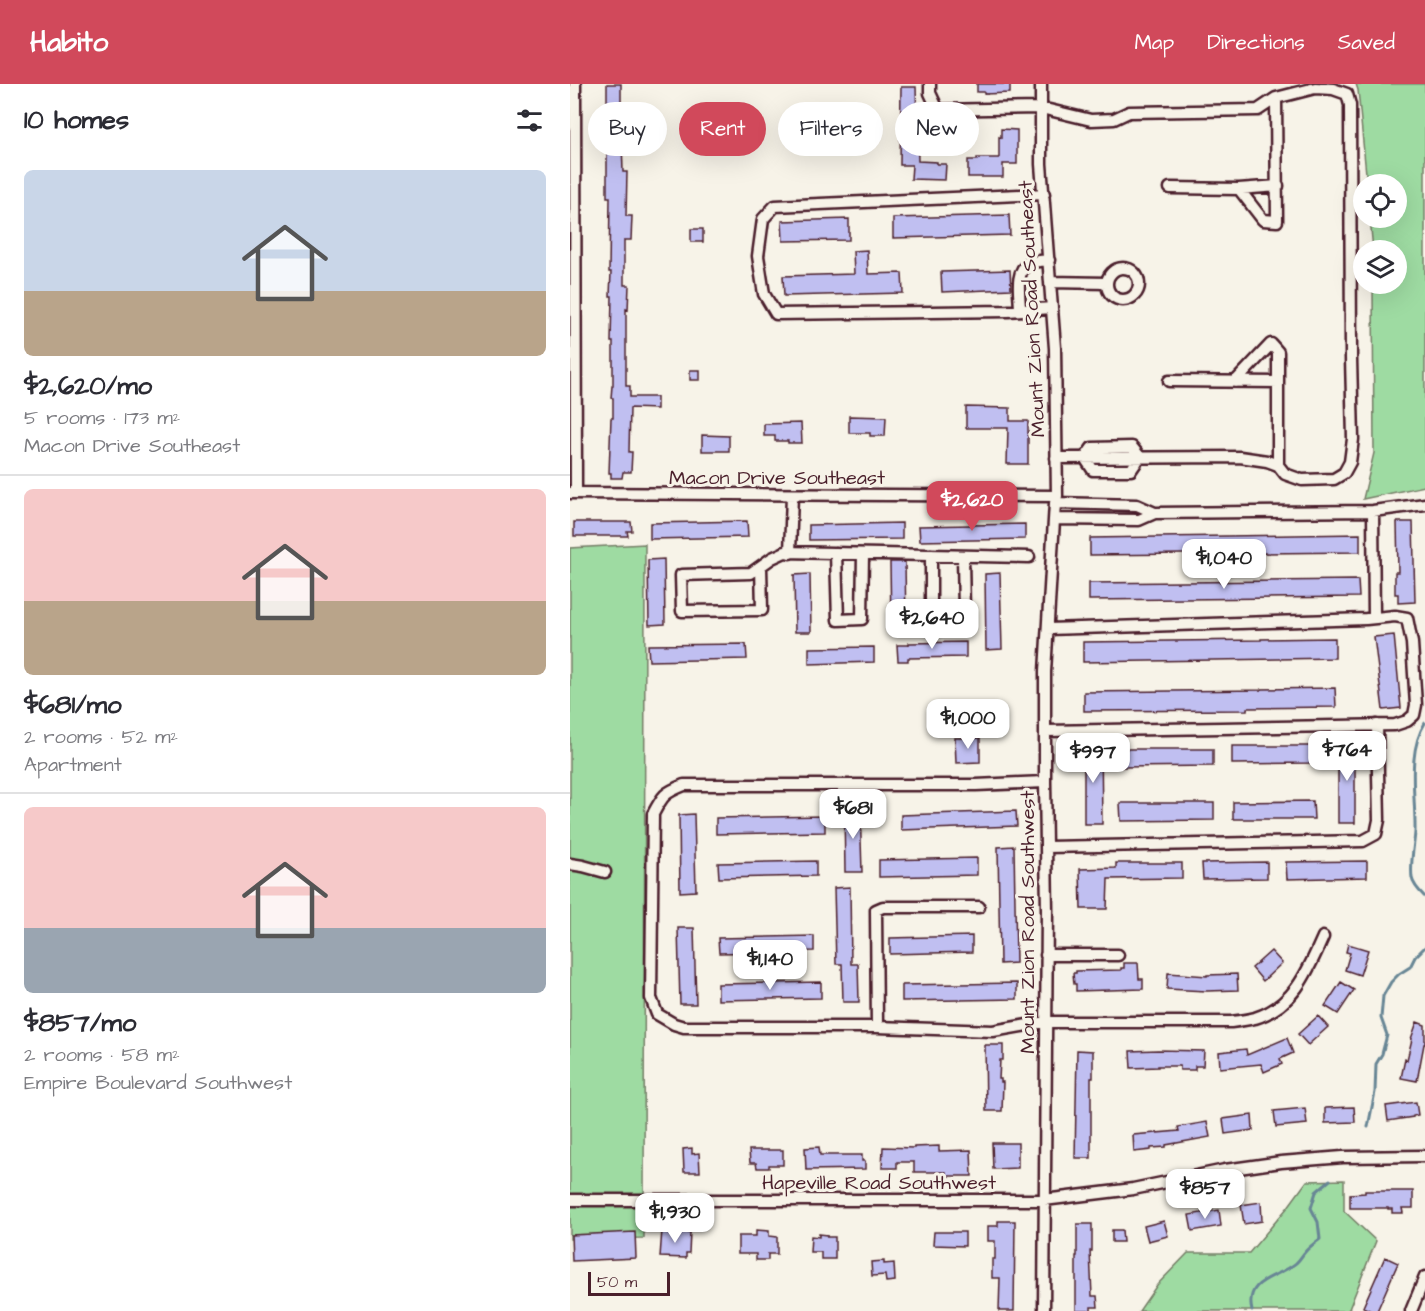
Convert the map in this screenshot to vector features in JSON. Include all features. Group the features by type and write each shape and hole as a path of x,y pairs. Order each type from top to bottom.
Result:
{"street":[{"path":"573,493 574,84"},
{"path":"930,84 930,93 938,110 1041,108 1091,120 1114,119 1129,112 1258,110 1276,98 1315,88 1333,88 1347,94 1350,105 1353,439 1350,462 1344,473 1334,478 1302,480 1285,474 1278,465 1240,457 1140,457"},
{"name":"Mount Zion Road Southeast","path":"1041,84 1041,165 1055,348 1056,500"},
{"path":"1239,189 1263,220 1277,220 1276,98"},
{"path":"1170,189 1239,189 1278,186"},
{"path":"1044,194 775,206 763,219 758,256 764,294 776,314 1052,308"},
{"path":"1020,310 1019,281 1023,269 1030,263 1048,260"},
{"path":"1050,282 1107,283"},
{"path":"1235,382 1271,344 1278,352 1278,465"},
{"path":"1169,381 1278,382"},
{"path":"1085,458 1092,448 1114,452 1132,447 1140,457"},
{"path":"1114,452 1115,470"},
{"path":"1085,458 1093,470 1131,470 1140,457"},
{"path":"1056,458 1085,458"},
{"name":"Macon Drive Southeast","path":"573,493 1056,500 1137,505 1155,513"},
{"path":"789,553 792,495"},
{"name":"Mount Zion Road Southwest","path":"1044,1311 1045,672 1056,500"},
{"path":"1054,519 1139,520 1155,513 1373,511 1425,504"},
{"path":"1373,511 1374,618"},
{"path":"761,567 762,609 682,611 681,575 751,573 785,552 1029,557"},
{"path":"836,553 838,620 862,619 863,554"},
{"path":"931,555 931,612 963,613 963,555"},
{"path":"1046,731 1395,725 1407,721 1414,715 1416,705 1412,643 1407,618 1395,616 1048,629"},
{"path":"1046,847 1363,842 1376,834 1379,820 1377,725"},
{"path":"1045,782 976,785 684,785 668,792 653,814 651,998 657,1014 684,1027 877,1027 993,1031 1045,1022 1231,1022 1255,1018 1277,1007 1296,990 1308,972 1323,937"},
{"path":"570,864 605,872"},
{"path":"877,1027 876,910 883,907 979,907"},
{"path":"1046,955 1118,955"},
{"name":"Hapeville Road Southwest","path":"570,1200 1044,1200 1133,1189 1225,1170 1281,1162 1343,1157 1425,1156"},
{"path":"1411,1311 1425,1277"}],"green space":[{"path":"1356,84 1425,84 1425,486 1363,499 1374,453 1373,294 1407,294 1407,240 1372,240 1371,228 1407,228 1407,174 1366,174"},
{"path":"645,544 644,1238 570,1239 570,548"},
{"path":"1344,1180 1344,1211 1376,1241 1347,1311 1139,1311 1157,1285 1188,1253 1249,1253 1307,1181"}],"building":[{"path":"607,84 621,84 621,102 607,102"},
{"path":"977,84 1010,84 1010,93 984,94 984,92 977,92"},
{"path":"901,87 916,87 916,102 901,102"},
{"path":"1001,129 1017,130 1017,164 1003,164 1003,177 968,177 968,160 999,158"},
{"path":"607,156 622,156 623,172 627,172 626,216 632,216 631,240 624,240 624,285 629,285 628,310 626,309 626,386 630,386 630,397 657,397 657,409 630,408 631,472 623,472 622,478 611,478 611,473 609,473 611,418 613,418 613,398 611,398 613,342 611,342 611,272 609,272 610,197 607,197"},
{"path":"900,156 918,156 918,161 946,164 945,180 911,179 912,165 900,165"},
{"path":"1009,215 1010,235 893,238 893,218"},
{"path":"849,219 849,240 783,241 782,221"},
{"path":"691,229 703,229 703,242 691,242"},
{"path":"867,250 868,274 902,273 903,293 784,296 783,276 854,274 853,251"},
{"path":"1010,270 1011,289 942,292 941,272"},
{"path":"690,370 700,370 700,380 690,380"},
{"path":"966,407 1010,408 1010,421 1028,421 1028,464 1007,464 1008,428 966,428"},
{"path":"849,416 886,417 885,436 849,433"},
{"path":"801,423 802,443 775,441 775,436 764,436 764,424"},
{"path":"702,435 729,436 729,451 702,451"},
{"path":"747,521 748,537 650,539 650,523"},
{"path":"574,522 631,522 632,531 627,531 628,536 574,536"},
{"path":"1397,522 1413,522 1415,602 1398,603 1398,594 1395,594 1395,572 1398,572"},
{"path":"902,523 902,539 809,540 809,525"},
{"path":"1025,524 1025,539 920,541 919,526"},
{"path":"1360,534 1360,552 1090,555 1090,538"},
{"path":"664,559 665,624 649,625 648,560"},
{"path":"890,562 905,562 906,625 891,625"},
{"path":"1000,573 1002,649 986,650 985,574"},
{"path":"810,574 811,632 795,632 794,575"},
{"path":"1358,580 1359,597 1089,600 1089,583"},
{"path":"1394,635 1401,708 1383,710 1374,637"},
{"path":"1335,638 1335,658 1083,662 1083,642"},
{"path":"966,642 966,657 908,658 908,661 898,661 897,645"},
{"path":"746,644 747,659 649,661 648,645"},
{"path":"874,647 874,662 809,664 809,648"},
{"path":"1335,688 1336,707 1084,711 1084,692"},
{"path":"955,738 980,738 980,762 956,763"},
{"path":"1338,742 1355,742 1355,823 1338,823"},
{"path":"1084,743 1101,743 1102,824 1084,824"},
{"path":"1232,746 1313,746 1313,763 1232,764"},
{"path":"1120,749 1213,749 1213,766 1120,767"},
{"path":"1313,801 1314,819 1233,819 1233,802"},
{"path":"1120,803 1214,803 1214,820 1121,821"},
{"path":"860,807 862,872 845,872 844,808"},
{"path":"1016,811 1017,826 901,830 901,815"},
{"path":"694,814 696,891 680,892 679,815"},
{"path":"825,816 825,832 716,834 716,818"},
{"path":"1014,846 1016,963 1000,964 998,847"},
{"path":"977,858 977,875 879,877 879,860"},
{"path":"816,861 816,876 719,878 718,863"},
{"path":"1367,861 1367,877 1287,879 1286,862"},
{"path":"1267,862 1267,878 1203,879 1202,863"},
{"path":"1116,863 1182,863 1182,878 1108,879 1107,909 1081,909 1080,869 1116,868"},
{"path":"850,887 851,964 858,964 859,1002 843,1002 842,964 836,964 834,888"},
{"path":"678,928 694,928 696,1004 680,1004"},
{"path":"814,936 814,951 719,953 718,938"},
{"path":"972,936 972,952 890,954 890,938"},
{"path":"1348,944 1368,950 1360,975 1345,970 1350,953 1346,952"},
{"path":"1271,951 1282,963 1263,981 1252,968"},
{"path":"1124,963 1138,963 1139,979 1143,979 1143,989 1076,991 1073,973 1076,971 1121,970 1124,968"},
{"path":"1168,973 1207,976 1237,974 1238,990 1167,989"},
{"path":"821,982 821,998 718,1000 718,984"},
{"path":"1341,982 1354,990 1338,1014 1325,1006"},
{"path":"1017,983 1017,999 902,1001 902,985"},
{"path":"1318,1016 1328,1027 1308,1045 1298,1034"},
{"path":"1417,1022 1425,1025 1425,1044 1417,1081 1401,1078"},
{"path":"1287,1038 1293,1053 1280,1059 1282,1064 1264,1072 1261,1064 1220,1068 1219,1052 1246,1049 1247,1055"},
{"path":"985,1045 1003,1045 999,1079 1003,1082 1002,1111 986,1111"},
{"path":"1077,1050 1093,1051 1091,1158 1075,1158"},
{"path":"1130,1051 1204,1051 1203,1066 1195,1066 1195,1070 1180,1070 1180,1066 1131,1068"},
{"path":"1416,1102 1418,1115 1388,1121 1386,1106"},
{"path":"1354,1107 1355,1122 1325,1123 1325,1108"},
{"path":"1305,1108 1307,1124 1276,1127 1274,1111"},
{"path":"1252,1115 1253,1130 1225,1134 1223,1119"},
{"path":"1207,1122 1210,1137 1134,1152 1133,1135 1179,1131 1178,1127"},
{"path":"992,1143 1018,1143 1018,1168 993,1169"},
{"path":"939,1146 939,1151 971,1150 972,1176 946,1176 946,1172 914,1172 914,1162 897,1162 897,1168 882,1168 883,1147"},
{"path":"819,1147 820,1155 862,1155 865,1169 806,1170 805,1148"},
{"path":"692,1148 692,1154 699,1153 700,1172 684,1172 683,1149"},
{"path":"749,1150 783,1150 783,1165 757,1168 756,1163 750,1163"},
{"path":"1365,1191 1413,1191 1413,1208 1402,1208 1403,1213 1392,1213 1392,1209 1388,1208 1350,1208 1350,1194 1365,1193"},
{"path":"1261,1202 1262,1221 1244,1224 1241,1205"},
{"path":"1219,1210 1221,1226 1192,1231 1189,1215"},
{"path":"998,1221 1015,1221 1014,1311 999,1311 1000,1278 992,1278 995,1241 988,1241 988,1226 998,1226"},
{"path":"1164,1221 1168,1236 1148,1241 1144,1226"},
{"path":"1077,1224 1092,1224 1092,1251 1090,1251 1092,1296 1097,1296 1098,1307 1091,1307 1091,1311 1076,1311"},
{"path":"662,1230 690,1232 689,1253 686,1253 686,1258 660,1257"},
{"path":"756,1230 769,1231 769,1236 777,1237 777,1254 768,1254 768,1260 756,1260 756,1254 738,1254 738,1236 756,1236"},
{"path":"1112,1230 1122,1230 1123,1242 1112,1242"},
{"path":"635,1232 636,1258 572,1261 571,1235"},
{"path":"934,1232 965,1232 965,1246 933,1245"},
{"path":"819,1234 835,1237 835,1259 821,1259 821,1252 810,1252 811,1236 819,1237"},
{"path":"1385,1257 1398,1263 1377,1311 1371,1311 1363,1307"},
{"path":"884,1261 884,1264 894,1263 895,1281 886,1282 885,1275 872,1276 871,1262"}],"waterway":[{"path":"1425,723 1419,735 1414,761 1415,832 1411,867 1414,883 1425,897"},
{"path":"1368,1127 1375,1092 1376,1064 1382,1054 1387,1035 1381,1018 1383,996 1391,982 1410,967 1415,957 1425,947"},
{"path":"1252,1311 1251,1300 1258,1285 1296,1263 1308,1248 1320,1239 1318,1222 1311,1208 1316,1192 1330,1180"}]}
